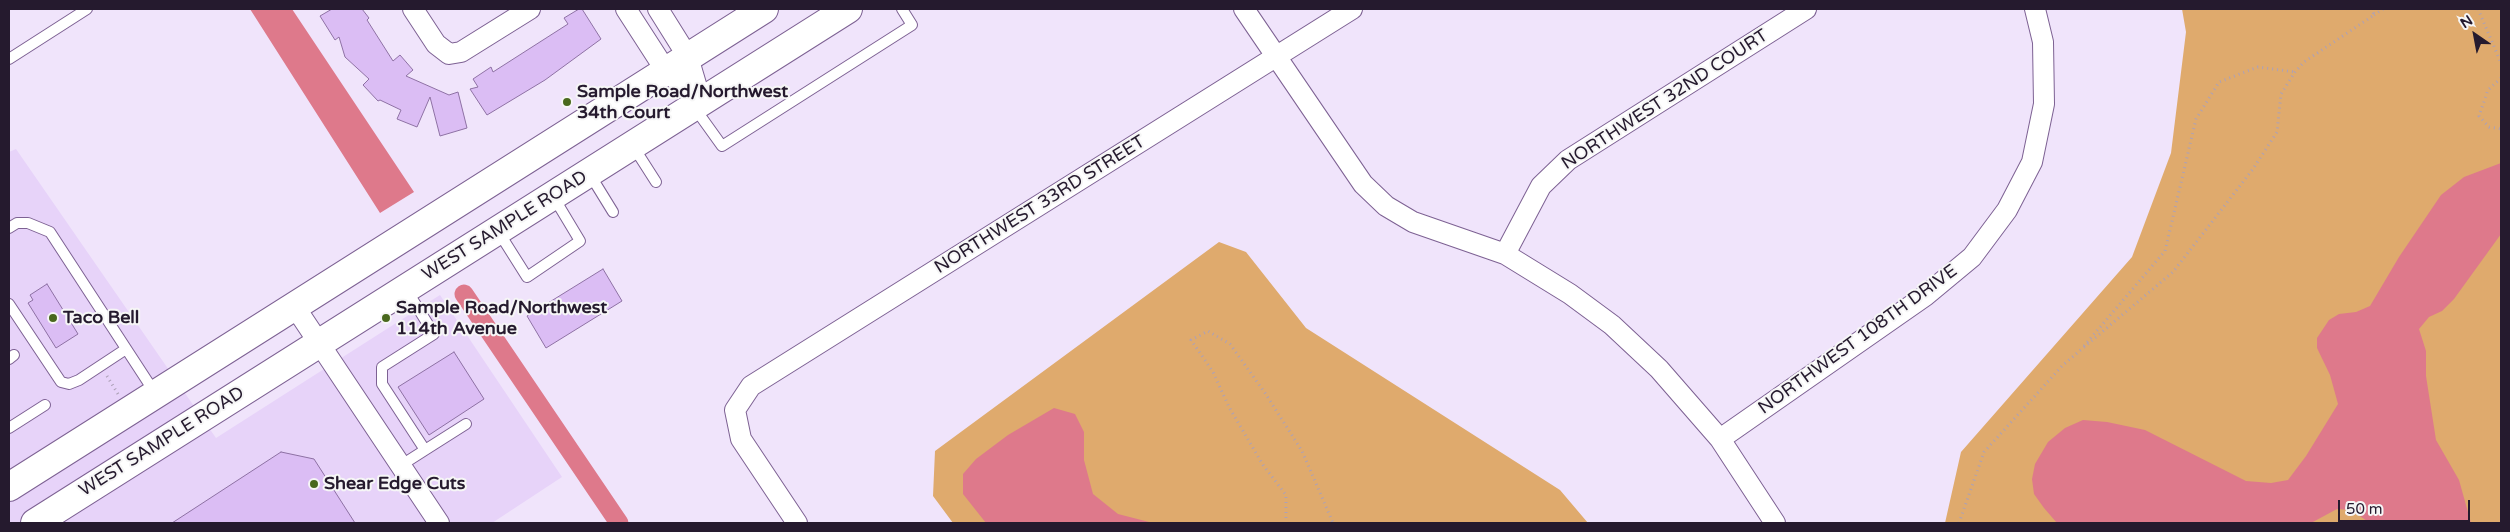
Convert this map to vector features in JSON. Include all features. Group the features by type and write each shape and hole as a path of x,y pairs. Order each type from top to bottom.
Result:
{"main road":[{"path":"9,487 764,9"},
{"name":"WEST SAMPLE ROAD","path":"35,523 848,9"}],"street":[{"path":"413,9 436,44 449,54 461,52 530,9"},
{"path":"626,9 666,71 698,103"},
{"path":"658,9 688,56 698,103"},
{"path":"1244,9 1363,184 1386,206 1413,222 1505,254 1570,294 1612,325 1659,369 1720,439 1775,523"},
{"name":"NORTHWEST 33RD STREET","path":"798,523 741,439 736,410 750,386 1352,9"},
{"name":"NORTHWEST 32ND COURT","path":"1505,254 1541,186 1568,160 1806,9"},
{"name":"NORTHWEST 108TH DRIVE","path":"1720,439 1925,296 1972,257 2007,210 2032,162 2044,104 2043,42 2035,9"},
{"path":"294,307 439,523"}],"lane":[{"path":"9,59 87,9"},
{"path":"698,103 722,146 912,25 902,9"},
{"path":"632,145 656,182"},
{"path":"588,173 613,212"},
{"path":"498,230 527,277 580,241 552,195"},
{"path":"9,228 17,223 28,223 50,232 156,394"},
{"path":"405,289 434,334 382,367 380,373 382,384 425,450"},
{"path":"9,304 60,382 70,384 79,380 126,349"},
{"path":"9,428 45,405"},
{"path":"400,466 466,424"}],"path":[{"path":"2372,9 2374,15"},
{"path":"1958,523 1984,452 2063,365 2173,272 2242,184 2277,132 2281,94 2295,72 2304,62 2383,9"},
{"path":"2478,9 2501,63"},
{"path":"2078,352 2165,251 2196,119 2219,82 2258,67 2295,72"},
{"path":"2501,78 2488,90 2479,116 2489,127 2501,129"},
{"path":"1286,523 1286,495 1263,465 1229,407 1213,372 1191,340 1208,331 1230,344 1265,392 1302,451 1333,523"},
{"path":"107,376 120,396"}],"shaded area":[{"path":"250,9 292,9 414,192 380,213"},
{"path":"2182,9 2501,9 2501,523 1945,523 1961,452 2132,257 2171,153 2186,32"},
{"path":"16,149 216,438 440,295 562,477 492,523 9,523 9,152"},
{"path":"2501,163 2501,234 2454,299 2442,311 2429,317 2419,329 2426,351 2426,376 2436,440 2459,480 2471,523 2370,523 2351,510 2337,509 2311,523 2057,523 2044,508 2034,494 2032,479 2035,464 2048,442 2065,428 2083,420 2107,422 2145,430 2246,481 2271,483 2288,480 2306,456 2338,404 2330,375 2317,348 2317,338 2329,320 2339,314 2356,312 2370,306 2399,257 2441,195 2464,177"},
{"path":"1219,242 1246,252 1306,328 1560,490 1588,523 953,523 933,496 935,451"},
{"path":"1054,408 1075,414 1084,432 1084,460 1093,494 1118,514 1153,523 986,523 963,494 963,474 976,459 1008,435"}],"building":[{"path":"332,9 362,9 393,61 400,55 413,70 406,76 449,95 458,92 467,128 440,136 430,97 417,127 397,119 401,110 380,100 378,101 363,85 369,79 345,57 339,37 335,40 320,16"},
{"path":"582,9 601,39 545,80 487,115 470,89 478,87 473,79 491,67 493,72 568,24 564,18"},
{"path":"603,269 622,301 546,348 527,316"},
{"name":"Taco Bell","path":"47,284 78,334 56,348 28,303 33,300 30,295"},
{"path":"454,352 484,399 429,435 398,387"},
{"path":"281,452 314,459 355,523 172,523"}],"waterway":[{"path":"464,294 619,523"}],"place":[{"name":"Sample Road/Northwest 34th Court","path":"567,102"},
{"name":"Taco Bell","path":"53,318"},
{"name":"Sample Road/Northwest 114th Avenue","path":"386,318"},
{"name":"Shear Edge Cuts","path":"314,484"}]}
